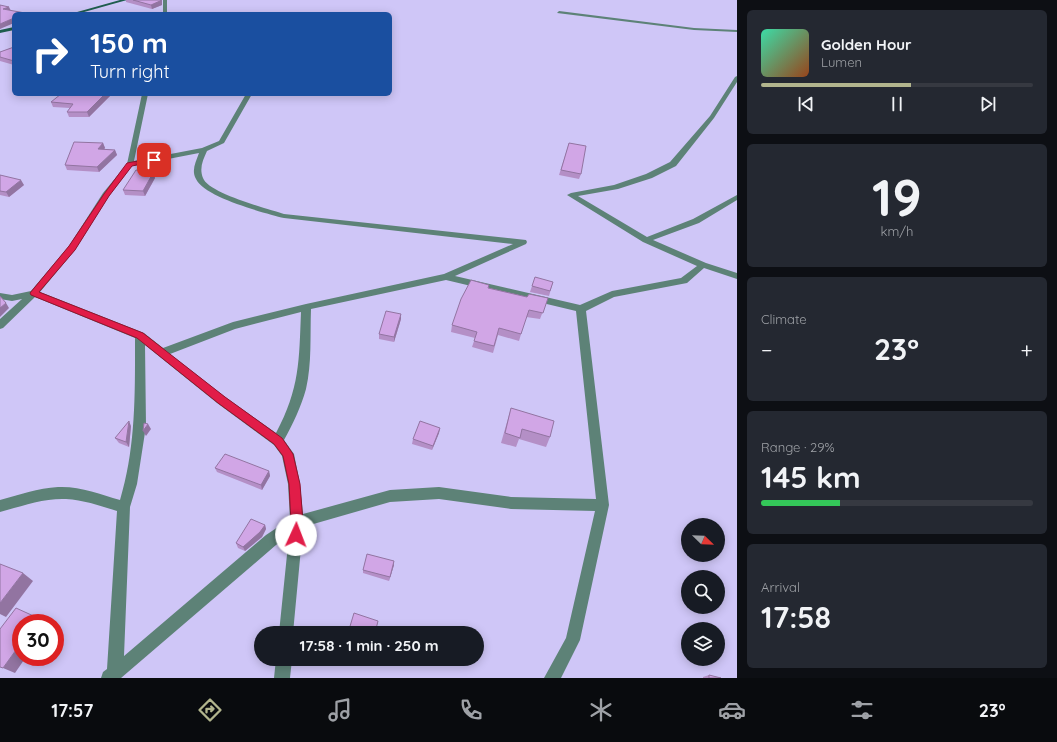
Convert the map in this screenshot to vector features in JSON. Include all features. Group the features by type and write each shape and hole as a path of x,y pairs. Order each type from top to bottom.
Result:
{"street":[{"path":"80,12 125,0"},
{"path":"165,0 165,12"},
{"path":"559,12 694,29 737,31"},
{"path":"0,32 12,29"},
{"path":"737,78 712,117 673,164 649,176 615,187 571,195 646,240 703,265 737,276"},
{"path":"0,325 34,293 72,248 106,195 130,164 145,96"},
{"path":"130,164 204,150 222,142 248,96"},
{"path":"162,354 233,326 306,307 446,277 523,242 284,216 251,207 206,188 199,178 197,167 204,150"},
{"path":"646,240 696,221 737,197"},
{"path":"446,277 581,309 612,294 684,281 703,265"},
{"path":"0,296 12,298 34,293 140,336 221,400 278,441 288,454 294,484 297,522 287,626"},
{"path":"278,441 296,404 303,380 306,307"},
{"path":"552,678 573,640 603,505 581,309"},
{"path":"112,676 124,507 131,484 140,426 140,336"},
{"path":"0,506 37,496 58,493 95,498 124,507"},
{"path":"112,676 271,540 297,522 390,496 439,493 510,503 603,505"},
{"path":"282,678 283,666"}],"building":[{"path":"133,0 161,0 151,5"},
{"path":"0,5 9,7 3,9 20,12 12,12 12,19 0,24"},
{"path":"12,48 12,60 0,57 0,52"},
{"path":"58,96 103,96 87,112 67,112 73,104 51,102"},
{"path":"74,142 103,143 98,149 115,150 97,167 65,165"},
{"path":"569,143 586,146 581,174 561,170"},
{"path":"136,170 153,173 143,191 123,190"},
{"path":"0,175 21,180 6,192 0,191"},
{"path":"535,277 553,282 550,291 532,286"},
{"path":"471,280 489,285 488,288 527,297 529,294 548,298 543,313 529,310 521,334 499,328 494,346 474,341 477,332 452,325 461,299"},
{"path":"0,296 6,303 0,308"},
{"path":"386,311 401,314 394,337 379,334"},
{"path":"511,408 554,421 550,437 522,429 520,438 505,433"},
{"path":"129,421 126,442 115,438"},
{"path":"420,421 440,428 433,446 413,439"},
{"path":"144,423 148,424 143,431"},
{"path":"225,454 269,471 261,485 215,468"},
{"path":"251,519 265,525 260,532 243,547 236,543"},
{"path":"367,554 394,561 390,577 363,570"},
{"path":"0,564 23,573 0,603"},
{"path":"16,608 29,614 12,614 12,656 3,668 0,667 0,629"},
{"path":"354,613 378,621 377,626 350,626"},
{"path":"709,675 721,678 709,678"}],"route":[{"path":"154,160 130,164 106,195 72,248 34,293 83,311 140,336 221,400 278,441 288,454 294,484 297,522 296,535"}]}
